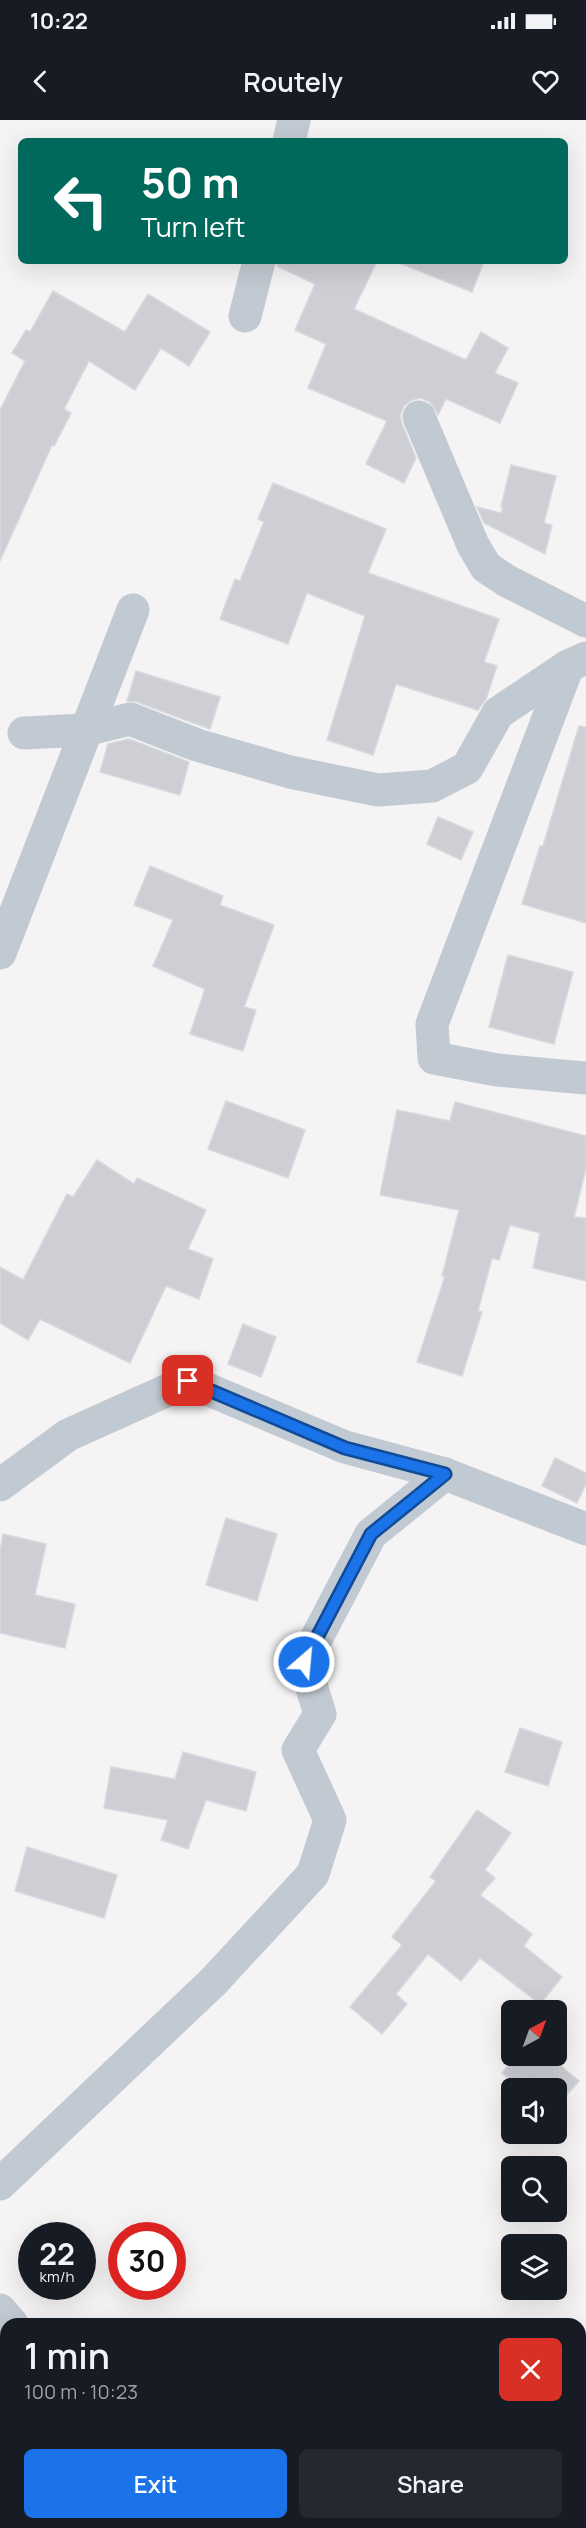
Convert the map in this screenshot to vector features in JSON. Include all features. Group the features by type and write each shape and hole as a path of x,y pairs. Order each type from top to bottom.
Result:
{"street":[{"path":"290,138 294,120"},
{"path":"245,316 258,264"},
{"path":"419,417 473,545 486,567 507,582 586,621"},
{"path":"0,953 133,610"},
{"path":"24,734 85,730 130,719 197,744 290,772 378,790 432,786 467,768 498,713 577,662"},
{"path":"577,662 432,1024 434,1058 497,1070 586,1078"},
{"path":"0,1485 68,1435 188,1381 345,1448 445,1474 586,1529"},
{"path":"0,2184 213,1982 313,1874 330,1820 298,1750 320,1714 304,1662 371,1534 445,1474"}],"building":[{"path":"277,264 376,264 354,309 466,360 481,332 508,348 495,373 518,383 500,423 446,399 438,415 430,402 421,398 412,400 404,406 400,415 416,458 404,483 366,464 387,421 308,388 326,344 295,330 315,284"},
{"path":"402,264 483,264 472,292"},
{"path":"53,291 125,332 148,294 210,332 189,366 161,348 135,390 89,361 64,409 71,413 54,446 52,445 0,561 0,410 25,361 12,353 26,330 30,332"},
{"path":"511,465 556,476 544,523 552,525 545,554 484,523 477,507 501,513"},
{"path":"273,483 386,529 368,573 499,619 484,662 497,666 486,699 478,710 396,684 373,755 327,740 365,616 307,593 288,644 220,619 235,579 240,581 264,522 258,519"},
{"path":"136,671 220,697 210,729 137,702 127,701"},
{"path":"579,726 586,727 586,923 522,904 540,846 543,846"},
{"path":"129,739 189,762 180,795 100,772 108,744"},
{"path":"438,817 473,832 461,860 427,844"},
{"path":"150,866 223,896 220,905 274,925 244,1007 256,1010 243,1051 190,1034 205,989 153,966 173,920 134,905"},
{"path":"508,955 573,972 554,1044 489,1027"},
{"path":"226,1101 305,1130 288,1178 208,1149"},
{"path":"455,1102 586,1136 586,1168 574,1217 586,1218 586,1281 533,1268 540,1233 510,1225 499,1260 492,1258 478,1311 482,1312 462,1376 417,1362 445,1276 442,1276 459,1210 380,1195 397,1110 450,1121"},
{"path":"97,1160 134,1184 137,1178 206,1210 188,1249 213,1259 199,1299 166,1286 130,1363 40,1319 28,1340 0,1323 0,1267 23,1280 67,1194 73,1197"},
{"path":"243,1324 276,1337 261,1377 228,1364"},
{"path":"555,1458 586,1473 586,1484 577,1503 542,1486"},
{"path":"226,1518 277,1534 257,1601 206,1585"},
{"path":"3,1534 46,1544 35,1595 75,1604 65,1648 0,1633 0,1551"},
{"path":"520,1728 562,1742 548,1786 505,1772"},
{"path":"183,1752 256,1772 246,1811 206,1800 188,1849 161,1840 168,1820 104,1808 111,1767 175,1779"},
{"path":"477,1810 511,1833 485,1870 495,1878 480,1895 532,1934 524,1946 562,1977 543,2000 535,2000 480,1958 461,1981 428,1954 396,1994 407,2004 382,2034 350,2007 402,1945 392,1937 436,1881 430,1877"},
{"path":"27,1847 117,1875 104,1918 15,1891"},
{"path":"508,2066 561,2066 579,2081 567,2095 567,2078 508,2078 502,2073"}],"route":[{"path":"188,1381 345,1448 445,1474 371,1534 304,1662"}]}
